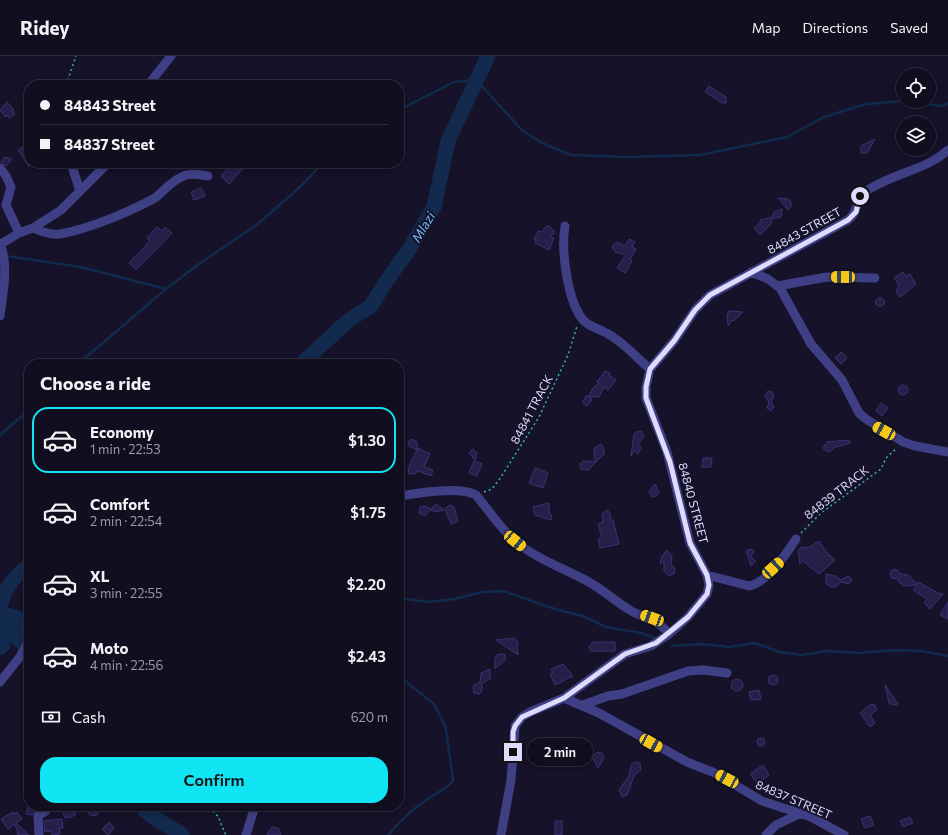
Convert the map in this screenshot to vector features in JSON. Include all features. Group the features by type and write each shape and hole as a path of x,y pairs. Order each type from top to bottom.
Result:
{"street":[{"path":"152,80 171,56"},
{"name":"84843 STREET","path":"674,341 695,310 710,295 848,220 856,212 860,196 877,184 933,162 948,150"},
{"path":"0,168 6,176 10,187 6,205 19,233"},
{"path":"73,168 80,191"},
{"path":"0,316 4,283 4,256 0,244 19,233 33,228 61,210 103,168"},
{"path":"33,228 51,234 60,234 94,224 135,208 157,197 181,176 188,173 208,176"},
{"path":"566,226 565,258 570,292 581,316 588,324 613,337 650,369"},
{"path":"751,272 768,279 777,286 787,298 811,344 842,380 859,413 875,426 904,442 915,446 948,452"},
{"path":"777,286 827,277 875,278"},
{"name":"84840 STREET","path":"564,698 625,654 656,643 669,634 698,606 707,594 709,585 707,575 690,543 671,466 646,398 646,387 650,369 674,341"},
{"path":"404,496 463,491 476,495 506,534 523,548 556,567 588,582 630,610 652,618 669,634"},
{"path":"707,575 749,586 753,585 760,582 780,561 796,539"},
{"path":"0,682 19,658 24,649"},
{"path":"583,705 688,672 703,670 727,673"},
{"path":"501,835 511,780 515,726 522,717 530,712 564,698"},
{"name":"84837 STREET","path":"564,698 583,705 676,757 715,773 772,806 801,813 844,835"},
{"path":"39,835 38,816 46,811"},
{"path":"246,835 254,811"},
{"path":"766,835 776,825 801,813"}],"path":[{"path":"68,80 76,56"},
{"name":"84841 TRACK","path":"476,495 492,489 539,417 568,355 581,316"},
{"name":"84839 TRACK","path":"796,539 821,513 881,469 886,458 904,442"},
{"path":"213,811 220,818 226,835"}],"building":[{"path":"709,86 726,97 726,103 722,103 705,92"},
{"path":"7,102 14,110 12,111 15,114 9,118 7,115 5,117 0,110"},
{"path":"875,139 867,153 861,153 861,146"},
{"path":"24,146 24,159 18,150"},
{"path":"5,157 12,159 6,166 1,162"},
{"path":"228,168 243,168 229,184 221,176"},
{"path":"201,188 205,196 194,200 191,192"},
{"path":"778,198 788,199 791,202 791,207 788,210"},
{"path":"782,209 781,217 772,219 771,224 760,235 754,228 761,222 760,220 772,217 774,212"},
{"path":"548,225 555,232 550,237 554,238 549,250 535,243 536,240 534,239 538,231 541,232"},
{"path":"157,227 162,231 165,227 172,233 136,270 129,263 150,241 147,238"},
{"path":"629,239 635,242 632,247 636,249 630,259 632,261 625,273 617,268 626,255 615,252 612,246 617,242 625,246"},
{"path":"903,272 906,276 910,274 916,284 900,297 896,292 899,285 894,278"},
{"path":"880,297 885,302 880,307 875,302"},
{"path":"729,311 743,312 734,321 732,320 728,326 727,315"},
{"path":"841,352 847,358 841,364 835,358"},
{"path":"605,371 610,373 609,375 616,380 608,390 604,387 599,397 589,397 592,389 599,383 597,382"},
{"path":"903,385 908,390 903,395 898,390"},
{"path":"768,391 772,392 774,395 771,402 774,407 771,411 767,408 769,402 765,396"},
{"path":"587,395 592,400 587,406 582,402"},
{"path":"881,403 888,408 882,416 876,411"},
{"path":"638,431 642,432 644,436 638,445 641,447 638,454 634,451 631,456 634,434"},
{"path":"411,439 417,442 417,450 409,446 408,442"},
{"path":"849,440 850,443 833,448 830,452 823,448 827,442"},
{"path":"601,444 604,449 604,454 588,470 581,469 580,464 583,461 595,462 594,448"},
{"path":"418,448 430,454 424,467 433,470 431,476 418,471 415,474 409,474 408,468"},
{"path":"473,449 477,453 475,460 469,453"},
{"path":"703,458 712,458 711,467 702,467"},
{"path":"474,461 482,464 477,476 469,473"},
{"path":"535,468 548,473 543,488 529,483"},
{"path":"655,484 659,492 656,496 652,497 649,491"},
{"path":"549,503 549,512 552,516 551,520 535,515 533,507"},
{"path":"436,504 444,510 437,512 430,510 425,516 419,513 420,507 424,506 431,509"},
{"path":"449,505 454,507 458,521 451,524 445,509"},
{"path":"607,510 610,513 611,520 613,520 619,544 600,548 598,539 602,538 598,524 603,522 602,514"},
{"path":"819,541 829,556 830,555 835,560 819,574 803,561 800,564 798,551 801,547 808,548"},
{"path":"751,549 754,551 751,557 756,561 751,566 746,551"},
{"path":"667,550 672,556 671,564 675,569 674,574 669,576 664,571 664,561 660,564 662,556"},
{"path":"893,569 897,570 901,574 908,575 917,584 918,582 938,593 943,594 930,609 924,603 927,599 913,590 917,585 904,586 898,579 892,578 890,574"},
{"path":"826,574 835,576 841,580 848,576 852,580 849,584 841,582 835,587 830,587 826,583"},
{"path":"948,602 948,619 940,615"},
{"path":"515,638 518,643 518,655 496,640"},
{"path":"593,642 615,642 615,651 591,651 589,647"},
{"path":"498,654 505,654 505,660 495,669 495,658"},
{"path":"563,664 573,676 555,685 550,674 553,673 551,669"},
{"path":"490,669 490,679 482,683 482,691 479,694 474,693 473,686 480,682 481,673"},
{"path":"771,675 775,675 778,680 775,685 771,685 768,682 768,678"},
{"path":"737,679 741,681 743,685 741,689 737,691 733,689 731,685 733,681"},
{"path":"885,685 898,704 893,705 889,703"},
{"path":"759,690 761,699 751,700 749,692"},
{"path":"871,704 875,705 877,710 870,715 875,723 870,727 860,713"},
{"path":"759,738 763,738 765,742 763,746 759,746 757,744 757,740"},
{"path":"597,752 602,753 604,758 598,768 592,757"},
{"path":"635,762 640,763 641,770 635,774 627,795 622,797 619,790 629,776 631,765"},
{"path":"763,765 769,775 757,783 750,774"},
{"path":"27,811 36,811 32,815 26,814"},
{"path":"75,811 75,815 65,818 63,812"},
{"path":"89,811 99,812 97,815 92,816 89,814"},
{"path":"13,812 14,814 17,812 22,819 16,823 29,835 18,835 15,824 8,829 1,819"},
{"path":"870,816 874,825 865,828 861,819"},
{"path":"910,817 913,823 903,827 900,821"},
{"path":"62,819 63,828 59,828 60,834 52,835 51,831 45,832 44,821"},
{"path":"555,821 562,821 562,835 555,835"},
{"path":"109,822 114,828 108,835 102,829"},
{"path":"272,827 278,828 281,835 267,835"}],"waterway":[{"name":"Mlazi","path":"306,359 349,320 371,306 385,283 410,248 434,207 448,141 488,56"},
{"path":"404,107 454,82 476,80 522,130 542,143 571,155 628,157 700,155 787,137 824,117 866,104 896,102"},
{"path":"936,105 942,106 948,103"},
{"path":"84,359 166,289 196,266 258,224 303,184 318,168"},
{"path":"6,256 81,267 166,289"},
{"path":"0,435 24,414"},
{"name":"Mlazi","path":"0,609 6,590 18,574 24,569"},
{"path":"404,599 428,602 455,599 482,592 503,591 558,610 583,616 606,627 641,633 657,639"},
{"path":"0,613 24,622"},
{"name":"Mlazi","path":"0,614 4,624 3,645 0,648"},
{"path":"4,624 22,643"},
{"path":"672,646 702,644 729,647 755,643 779,652 802,655 827,651 858,653 895,650 922,651 948,656"},
{"path":"388,835 415,808 447,787 453,781 446,729 435,705 404,680"},
{"path":"145,811 182,835"}],"route":[{"path":"513,752 513,732 515,726 522,717 530,712 564,698 625,654 656,643 669,634 688,617 707,594 709,585 707,575 690,543 674,473 646,398 646,387 650,369 685,327 695,310 710,295 848,220 856,212 860,196"}]}
